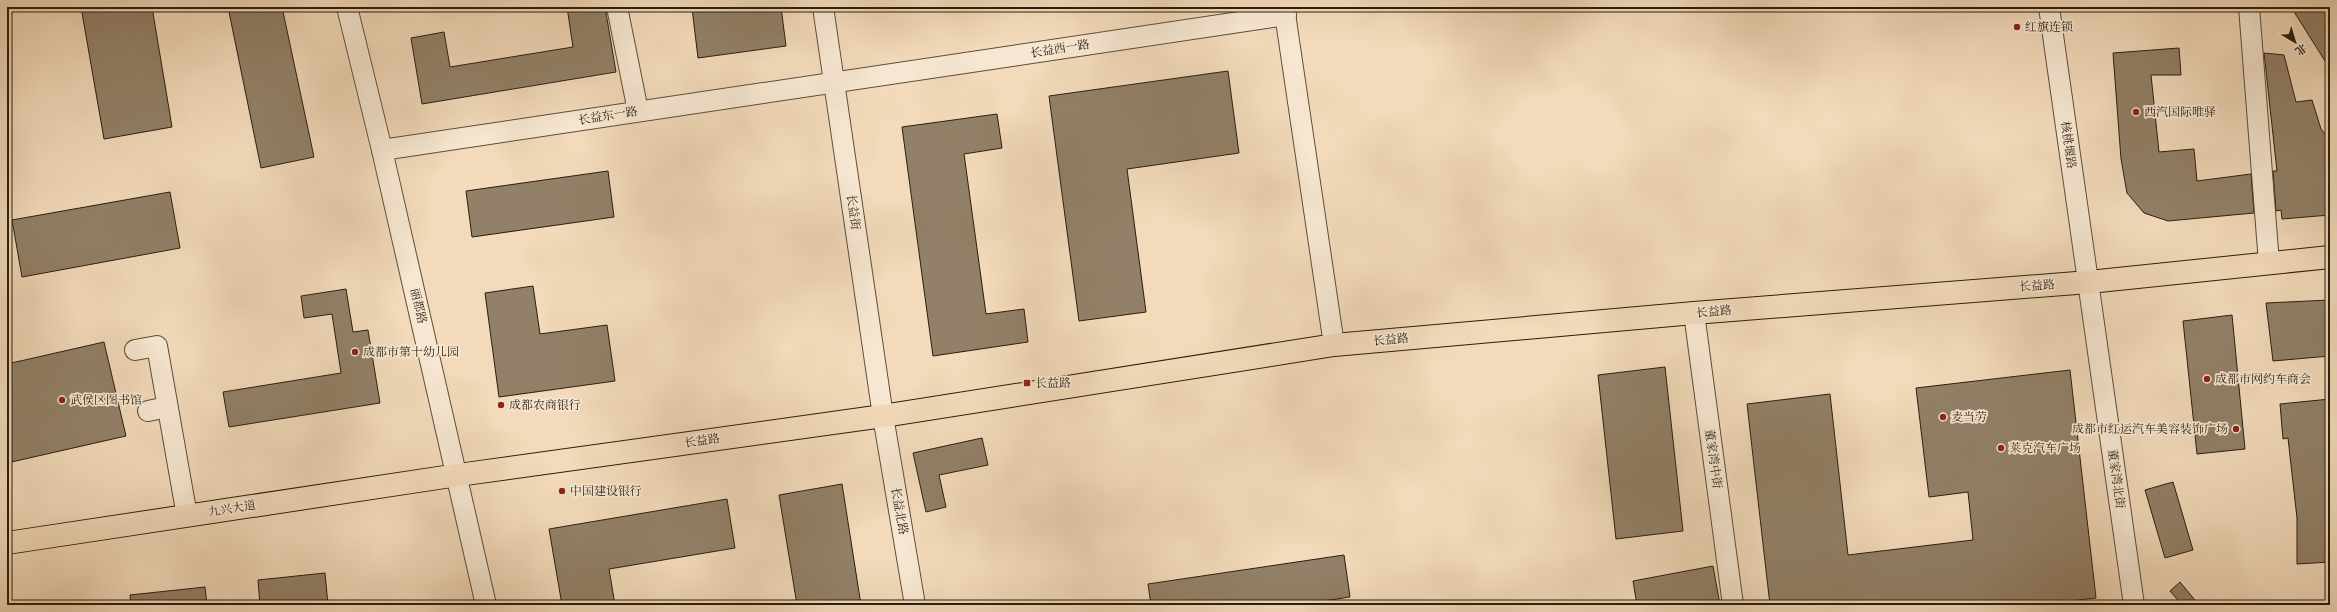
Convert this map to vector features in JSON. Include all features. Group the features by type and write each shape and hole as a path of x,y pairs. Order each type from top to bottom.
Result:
{"main road":[{"name":"长益路","path":"458,475 883,416 1334,346 1694,313 2090,282 2330,257"},
{"name":"九兴大道","path":"7,543 458,475"}],"street":[{"name":"丽都路","path":"347,7 458,475 486,605"},
{"path":"617,7 638,111"},
{"name":"长益街","path":"823,7 883,416"},
{"name":"核桃堰路","path":"2049,7 2078,220 2090,282"},
{"path":"2249,7 2269,263"},
{"path":"1285,11 1334,346"},
{"name":"长益西一路","path":"834,83 1285,11"},
{"name":"长益东一路","path":"382,150 834,83"},
{"name":"董家湾北街","path":"2090,282 2134,605"},
{"name":"董家湾中街","path":"1694,313 1732,605"},
{"path":"135,350 157,346 187,516"},
{"path":"148,411 168,408"},
{"name":"长益北路","path":"883,416 915,605"}],"building":[{"path":"81,7 152,7 172,127 104,139"},
{"path":"228,7 282,7 314,157 261,168"},
{"path":"567,7 605,7 616,72 422,104 411,38 444,32 450,67 573,47"},
{"path":"781,7 786,46 698,58 692,8"},
{"path":"2291,7 2330,7 2330,69"},
{"name":"西汽国际唯驿","path":"2179,48 2181,75 2151,75 2159,152 2194,149 2197,181 2251,174 2254,213 2168,221 2144,213 2127,193 2121,159 2113,53"},
{"path":"2264,53 2284,55 2296,102 2312,100 2321,129 2330,140 2330,215 2282,219 2281,210 2276,211 2273,171 2277,171"},
{"path":"1228,71 1239,153 1127,169 1146,312 1079,321 1049,96"},
{"path":"997,114 1002,148 964,154 986,314 1024,309 1028,342 933,356 902,127"},
{"path":"608,171 614,217 472,237 466,191"},
{"path":"170,192 180,248 22,277 12,220"},
{"path":"533,286 540,334 607,325 615,381 499,397 485,293"},
{"name":"成都市第十幼儿园","path":"346,289 353,332 368,330 380,403 229,427 223,392 341,373 332,314 304,318 301,296"},
{"path":"2330,300 2330,356 2273,361 2266,303"},
{"path":"2232,315 2245,449 2197,454 2183,321"},
{"name":"武侯区图书馆","path":"104,342 126,436 7,463 7,364"},
{"path":"1665,367 1683,531 1616,539 1598,375"},
{"name":"莱克汽车广场","path":"2070,370 2096,598 2034,605 1770,605 1747,404 1830,394 1848,555 1973,540 1968,492 1929,497 1916,388"},
{"path":"2330,399 2330,562 2297,564 2297,518 2288,438 2283,439 2280,404"},
{"path":"982,438 988,465 939,475 946,507 926,512 913,453"},
{"path":"2173,482 2193,550 2165,558 2145,490"},
{"path":"842,484 861,605 797,605 779,495"},
{"path":"727,499 735,548 609,569 615,605 562,605 549,529"},
{"path":"1344,555 1350,597 1296,605 1151,605 1148,584"},
{"path":"1713,566 1720,605 1637,605 1633,581"},
{"path":"325,573 328,605 260,605 258,580"},
{"path":"2180,582 2199,605 2182,605 2170,591"},
{"path":"205,587 207,605 131,605 130,595"}],"place":[{"name":"红旗连锁","path":"2017,27"},
{"name":"西汽国际唯驿","path":"2136,112"},
{"name":"成都市第十幼儿园","path":"355,352"},
{"name":"成都市网约车商会","path":"2207,379"},
{"name":"长益路","path":"1027,383"},
{"name":"武侯区图书馆","path":"62,400"},
{"name":"成都农商银行","path":"501,405"},
{"name":"麦当劳","path":"1943,417"},
{"name":"成都市红运汽车美容装饰广场","path":"2236,429"},
{"name":"莱克汽车广场","path":"2001,448"},
{"name":"中国建设银行","path":"562,491"}]}
